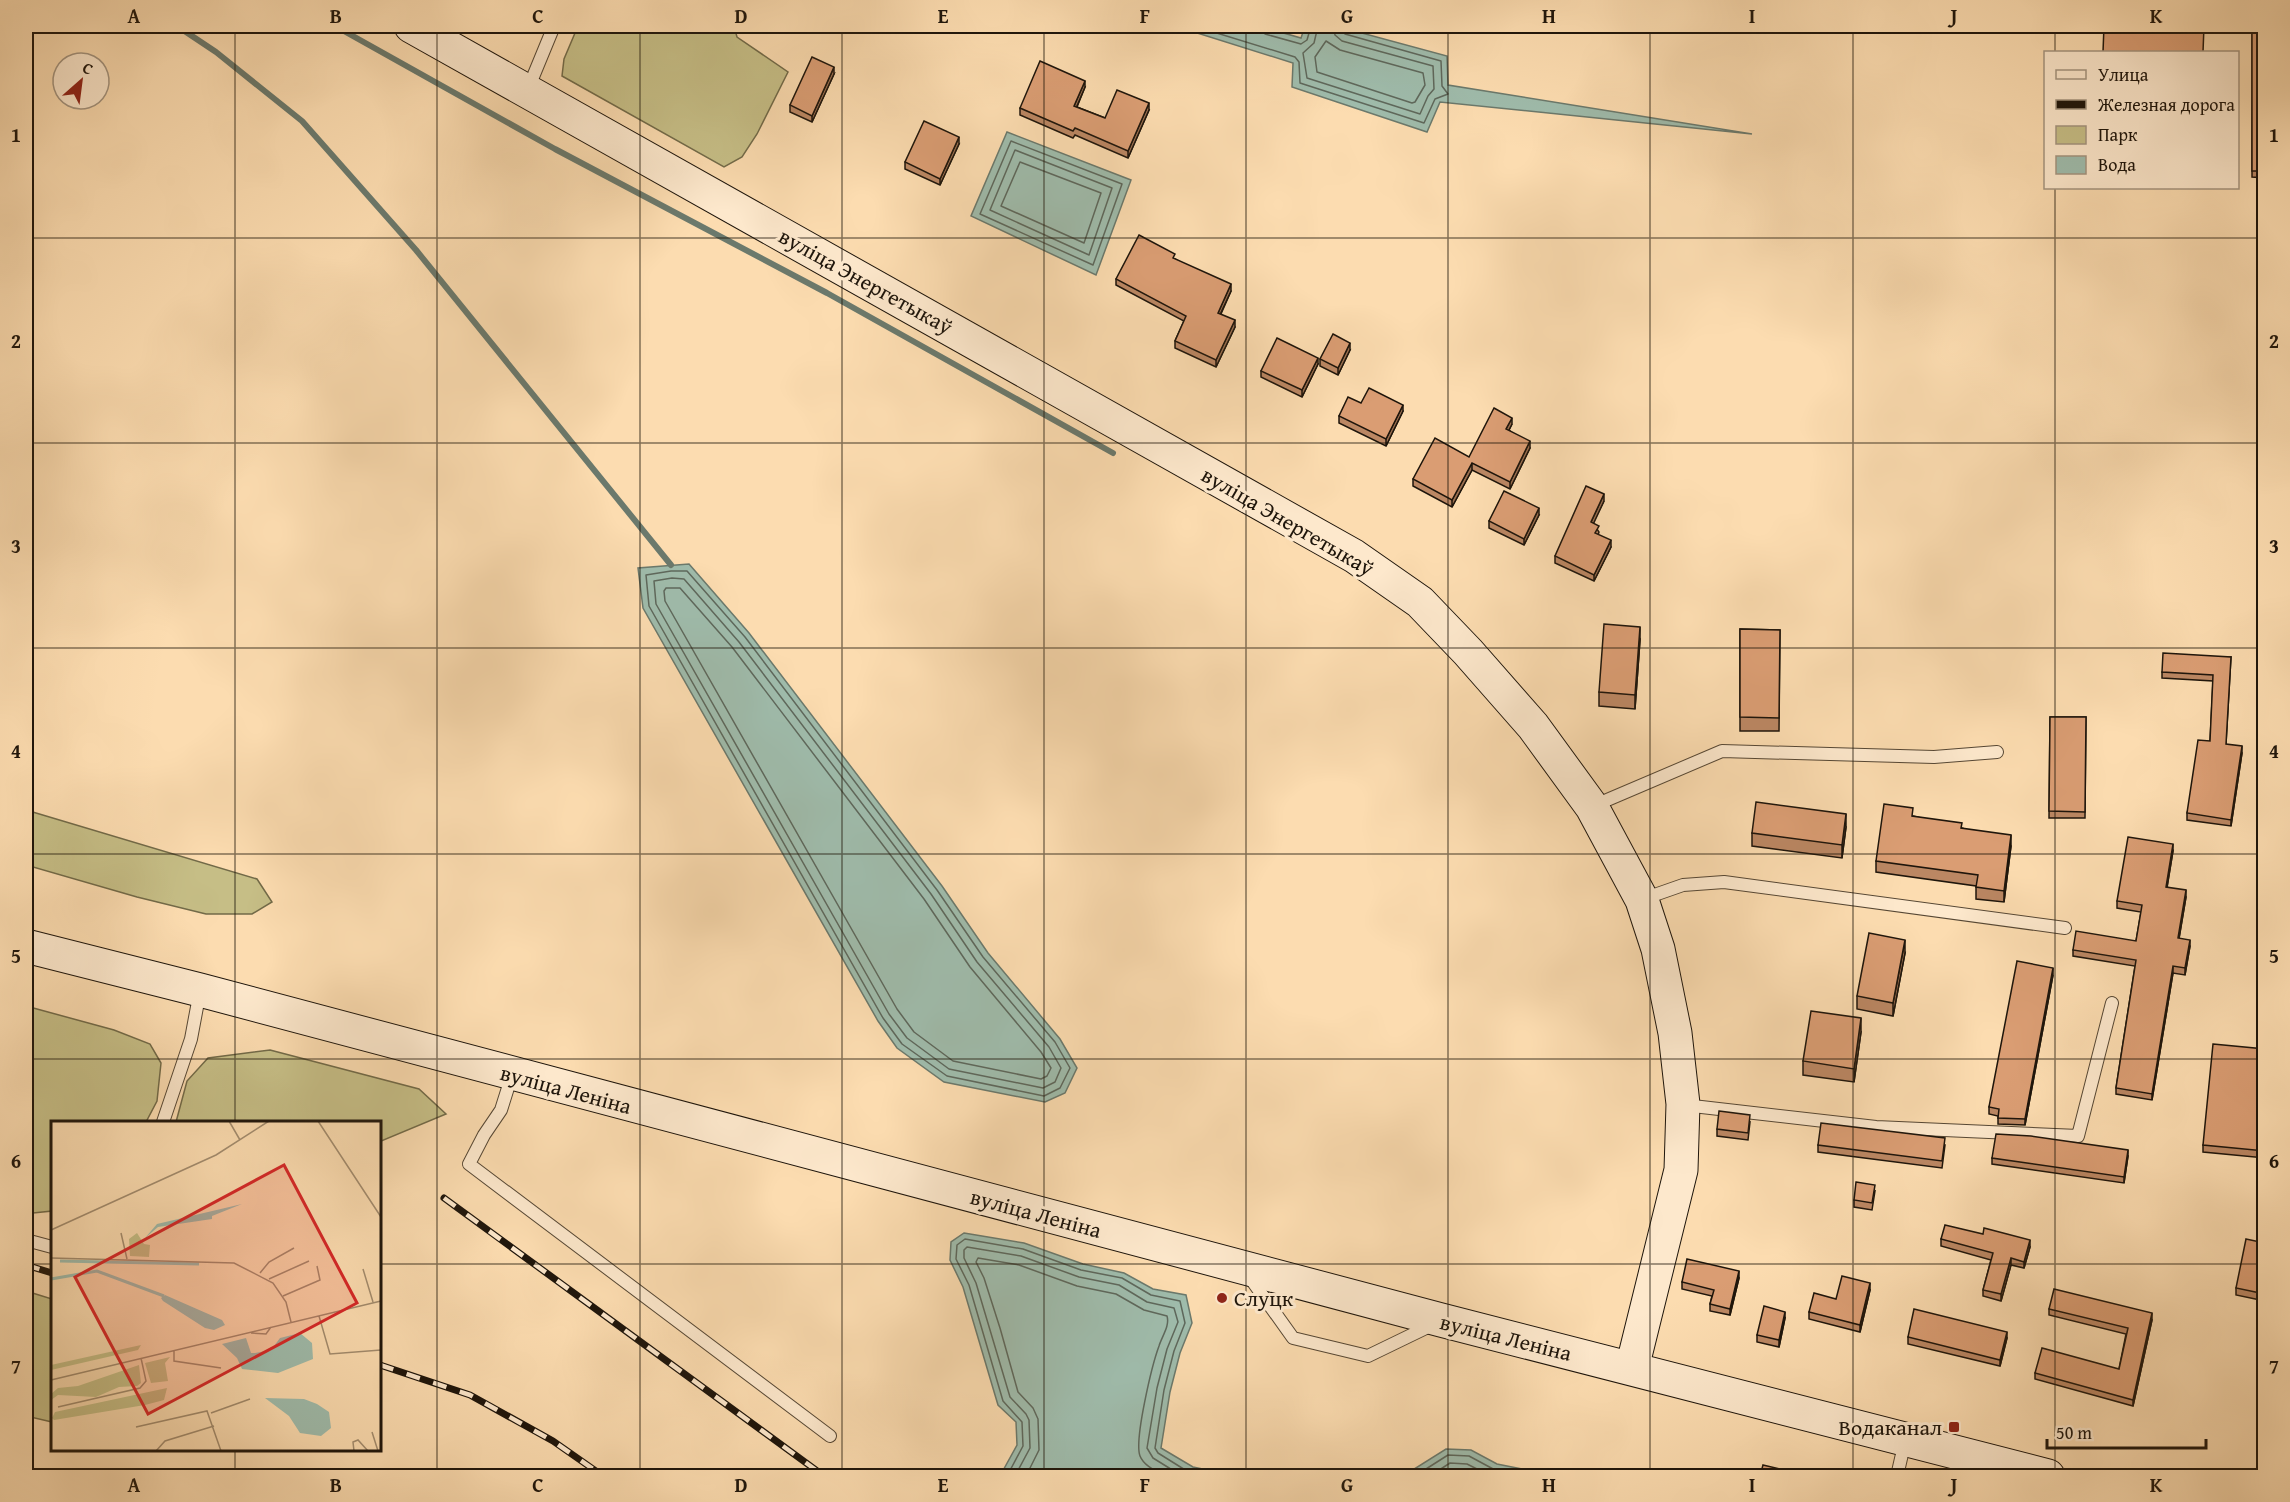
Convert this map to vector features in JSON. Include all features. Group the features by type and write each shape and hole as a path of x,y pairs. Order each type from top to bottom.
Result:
{"main road":[{"name":"вуліца Энергетыкаў","path":"411,26 1354,556 1420,602 1468,652 1533,726 1592,807 1642,900 1658,949 1675,1033 1683,1104 1681,1170 1632,1368"},
{"name":"вуліца Леніна","path":"26,946 200,990 512,1075 1441,1320 2048,1476"}],"lane":[{"path":"527,91 554,26"},
{"path":"1592,807 1722,751 1934,757 1997,752"},
{"path":"1642,900 1683,885 1724,882 2065,928"},
{"path":"163,1121 191,1039 200,990"},
{"path":"1683,1104 1876,1127 2078,1136 2112,1003"},
{"path":"512,1075 501,1110 484,1135 469,1164 830,1436"},
{"path":"26,1240 51,1247"},
{"path":"1242,1267 1293,1338 1368,1356 1441,1320"},
{"path":"1897,1476 1905,1440"}],"green space":[{"path":"578,26 734,26 737,37 788,72 757,134 742,157 724,167 562,76 564,59"},
{"path":"26,810 257,879 272,902 252,914 206,914 26,865"},
{"path":"26,1006 114,1030 150,1044 161,1063 157,1101 147,1121 51,1121 51,1211 33,1213 26,1210"},
{"path":"270,1050 419,1089 446,1114 381,1141 381,1121 176,1121 187,1081 208,1058"},
{"path":"26,1291 51,1299 51,1422 26,1416"}],"water":[{"path":"1175,26 1259,26 1301,38 1305,26 1336,26 1447,56 1448,85 1752,134 1440,102 1427,132 1292,87 1293,63"},
{"path":"1007,132 1131,180 1096,275 971,216"},
{"path":"689,564 749,633 942,886 988,953 1060,1039 1077,1068 1065,1093 1045,1102 944,1082 897,1048 878,1021 643,608 638,568"},
{"path":"964,1233 1024,1243 1083,1264 1124,1273 1153,1289 1186,1295 1192,1323 1180,1353 1170,1392 1161,1448 1193,1467 1236,1476 1000,1476 1017,1445 1016,1422 998,1405 963,1287 950,1260 951,1242"},
{"path":"1446,1449 1471,1450 1497,1464 1541,1476 1403,1476"}],"building":[{"path":"2104,26 2204,26 2203,51 2103,51"},
{"path":"2252,26 2265,26 2265,171 2252,171"},
{"path":"812,57 834,67 812,116 790,105"},
{"path":"1040,61 1085,81 1074,106 1105,118 1117,90 1149,103 1128,151 1020,108"},
{"path":"924,121 959,137 940,179 905,162"},
{"path":"1139,235 1175,254 1173,258 1231,284 1218,313 1235,320 1216,360 1175,341 1186,316 1116,279"},
{"path":"1333,334 1350,343 1338,368 1320,359"},
{"path":"1277,338 1318,358 1302,390 1261,371"},
{"path":"1369,388 1403,405 1386,439 1339,416 1348,397 1361,403"},
{"path":"1494,408 1512,418 1506,429 1530,441 1510,482 1472,463 1452,500 1413,479 1435,438 1469,457"},
{"path":"1586,486 1604,494 1591,522 1599,526 1595,533 1611,540 1594,575 1555,556"},
{"path":"1504,491 1539,508 1524,539 1489,521"},
{"path":"1604,624 1640,627 1635,695 1599,692"},
{"path":"1740,629 1780,630 1779,718 1740,717"},
{"path":"2163,653 2231,657 2226,744 2242,746 2231,820 2187,813 2198,740 2210,741 2213,675 2162,672"},
{"path":"2050,717 2086,717 2085,812 2049,811"},
{"path":"1756,802 1846,814 1842,845 1752,833"},
{"path":"1884,804 1913,808 1912,816 1962,823 1961,828 2011,835 2004,891 1976,887 1978,875 1876,861"},
{"path":"2128,837 2173,844 2166,887 2186,890 2178,938 2190,940 2185,968 2173,966 2152,1094 2116,1088 2136,960 2073,950 2076,931 2136,941 2142,905 2117,901"},
{"path":"1869,933 1905,940 1893,1003 1857,996"},
{"path":"2017,961 2053,968 2025,1119 1998,1118 1999,1109 1989,1107"},
{"path":"1811,1011 1861,1018 1854,1069 1803,1061"},
{"path":"2213,1044 2265,1049 2265,1151 2203,1145"},
{"path":"1719,1111 1750,1115 1748,1133 1717,1129"},
{"path":"1821,1123 1945,1138 1942,1161 1818,1145"},
{"path":"1996,1134 2031,1136 2128,1150 2124,1177 1992,1158"},
{"path":"1856,1182 1875,1185 1872,1203 1854,1200"},
{"path":"1945,1225 1983,1234 1984,1228 2030,1240 2024,1262 2011,1258 2001,1294 1983,1290 1993,1253 1941,1239"},
{"path":"2246,1239 2265,1243 2265,1294 2236,1288"},
{"path":"1687,1259 1739,1271 1730,1309 1710,1304 1714,1290 1682,1282"},
{"path":"1842,1276 1870,1283 1860,1325 1809,1312 1814,1293 1836,1299"},
{"path":"2054,1289 2152,1313 2133,1400 2035,1373 2042,1348 2119,1369 2128,1328 2049,1309"},
{"path":"1764,1306 1785,1312 1779,1340 1757,1335"},
{"path":"1914,1309 2007,1332 2000,1360 1908,1337"},
{"path":"1763,1465 1810,1476 1760,1476"}],"waterway":[{"path":"177,26 216,52 302,121 416,250 671,565"},
{"path":"335,26 555,149 827,293 1113,453"}],"railway":[{"path":"444,1198 824,1476"},
{"path":"26,1265 51,1273"},
{"path":"381,1365 470,1395 553,1441 603,1476"}],"place":[{"name":"Слуцк","path":"1222,1298"},
{"name":"Водаканал","path":"1954,1427"}]}
